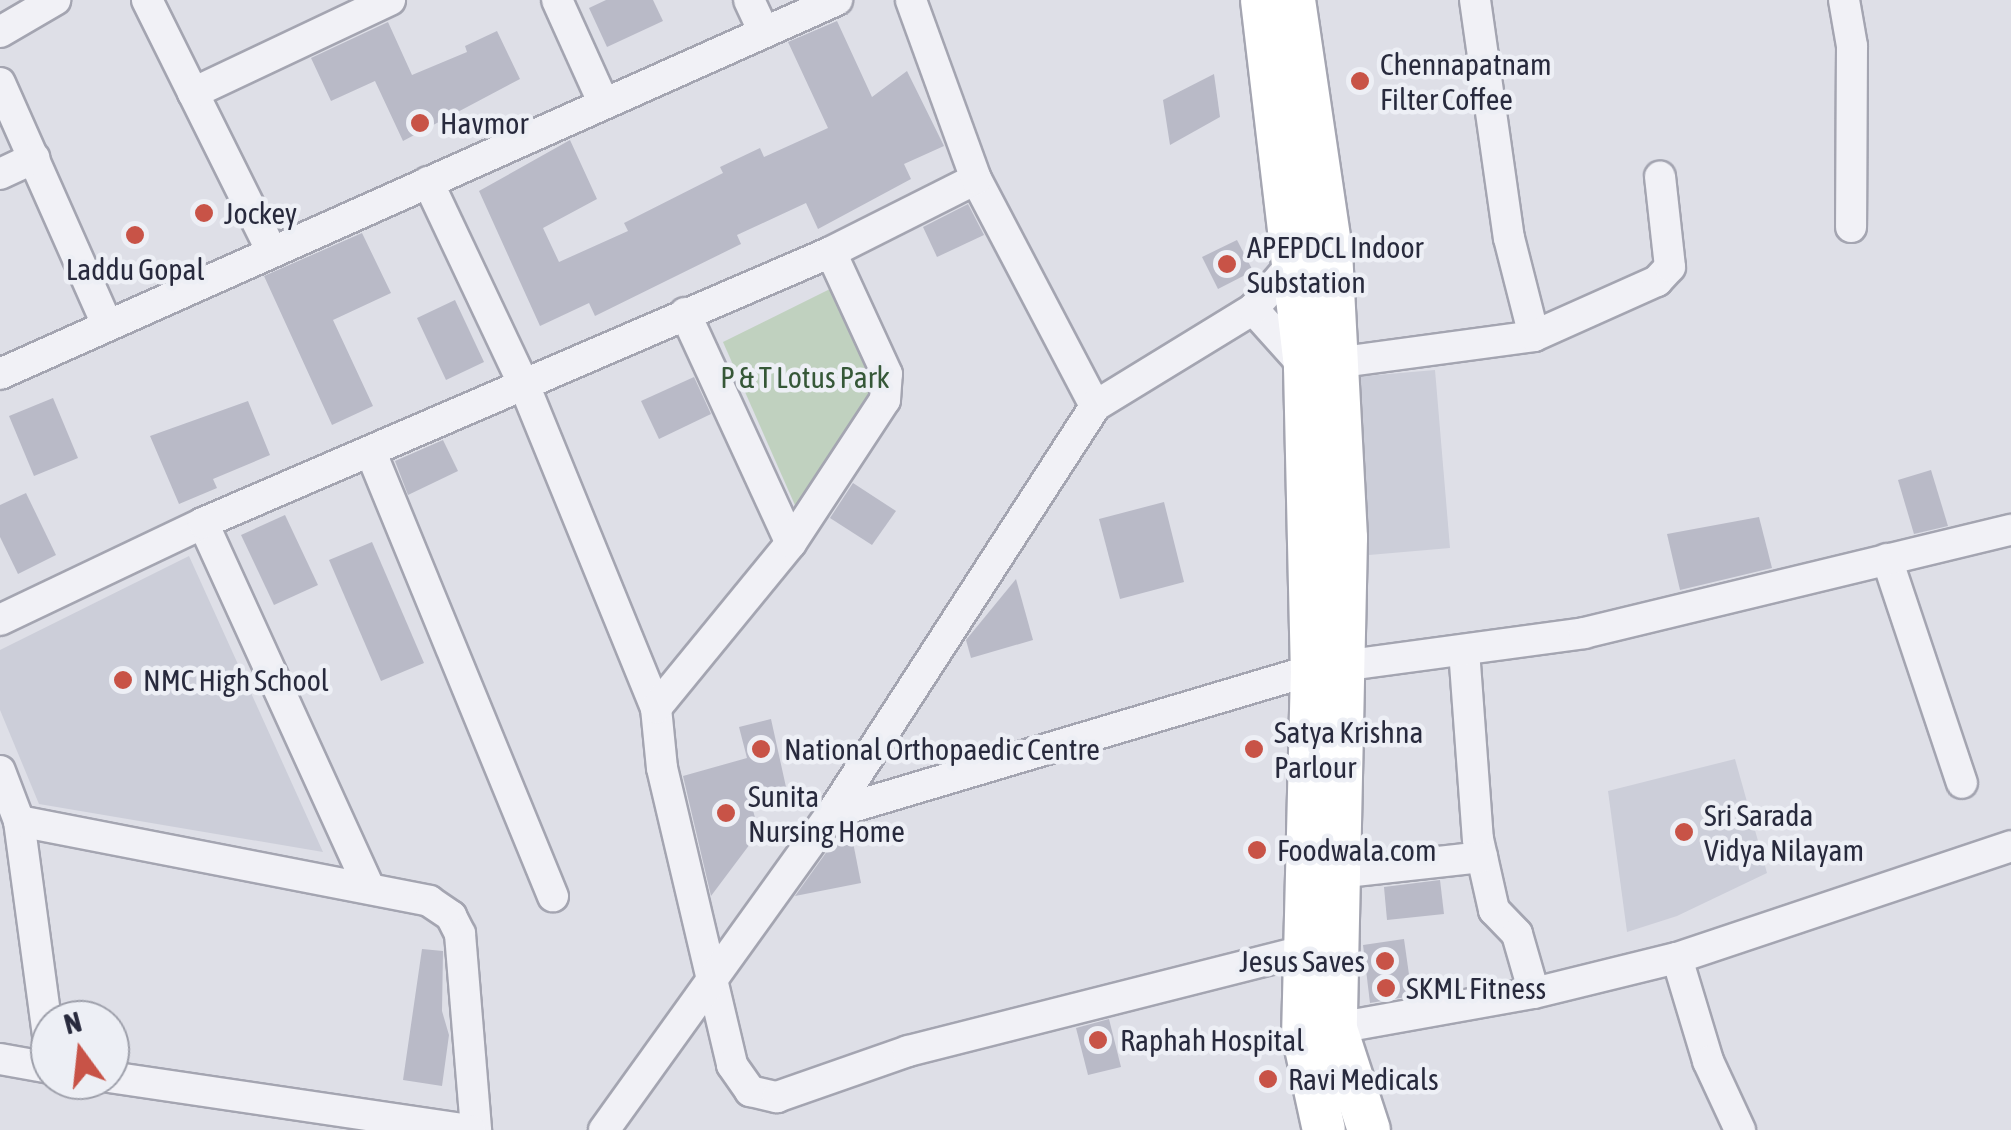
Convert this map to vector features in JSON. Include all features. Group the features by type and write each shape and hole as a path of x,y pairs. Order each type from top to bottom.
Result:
{"main road":[{"path":"1262,0 1294,262 1321,367"},
{"path":"1294,0 1331,252 1321,367 1328,670 1338,873 1319,1032 1369,1130"},
{"path":"1324,1130 1319,1032 1302,951 1328,670"}],"street":[{"path":"0,32 54,0"},
{"path":"147,0 272,252"},
{"path":"193,93 390,0"},
{"path":"557,0 603,102"},
{"path":"750,0 764,32"},
{"path":"0,374 837,0"},
{"path":"911,0 976,179 1095,406"},
{"path":"1475,0 1509,238 1534,336"},
{"path":"1844,0 1852,46 1851,228"},
{"path":"0,83 107,325"},
{"path":"0,174 35,158"},
{"path":"1253,309 1321,367 1534,336 1657,281 1670,268 1660,177"},
{"path":"0,620 203,523 372,455 685,313 831,252 976,179"},
{"path":"428,182 525,387 656,708 662,768 732,1065 750,1091 776,1097 908,1051 1302,951"},
{"path":"656,708 791,543 888,388 831,252"},
{"path":"604,1130 832,813 1095,406 1253,309 1294,262"},
{"path":"685,313 791,543"},
{"path":"372,455 553,896"},
{"path":"203,523 368,888"},
{"path":"832,813 1328,670 1584,633 2011,530"},
{"path":"1887,559 1962,783"},
{"path":"1464,650 1482,856 1494,910 1517,934 1534,994"},
{"path":"0,772 19,821 43,1000"},
{"path":"19,821 430,901 451,916 460,934 473,1130 130,1080"},
{"path":"1319,1032 1534,994 1676,958 2011,846"},
{"path":"1338,873 1482,856"},
{"path":"1676,958 1708,1061 1740,1130"},
{"path":"0,1059 30,1064"}],"shaded area":[{"path":"1435,370 1450,548 1369,555 1354,377"},
{"name":"NMC High School","path":"189,556 323,852 39,804 0,710 0,650"},
{"name":"Sri Sarada Vidya Nilayam","path":"1735,759 1767,873 1677,916 1627,932 1608,791"}],"green space":[{"name":"P & T Lotus Park","path":"830,289 881,389 798,512 723,342"}],"building":[{"path":"606,0 653,0 663,21 607,47 589,8"},
{"path":"837,21 872,97 907,71 944,146 904,164 911,179 818,229 806,203 737,235 741,244 595,316 589,303 540,326 479,191 570,140 597,199 543,228 559,262 628,231 624,223 723,173 720,167 760,148 764,157 828,128 788,42"},
{"path":"388,22 412,75 467,52 465,46 497,31 520,79 403,141 375,81 331,101 311,58"},
{"path":"1214,74 1220,117 1170,145 1163,100"},
{"path":"968,204 984,235 937,257 923,227"},
{"path":"362,233 391,293 333,320 373,406 332,425 264,276"},
{"name":"APEPDCL Indoor Substation","path":"1237,240 1253,271 1218,289 1202,257"},
{"path":"455,300 484,362 446,380 417,318"},
{"path":"694,377 711,414 659,439 641,401"},
{"path":"53,398 78,458 34,476 9,416"},
{"path":"248,401 270,455 213,479 217,488 179,504 150,436"},
{"path":"443,440 458,471 408,495 395,461"},
{"path":"1931,470 1948,526 1914,534 1898,480"},
{"path":"853,483 896,511 872,545 830,518"},
{"path":"26,493 56,555 18,574 0,537 0,505"},
{"path":"1164,502 1184,582 1120,599 1099,519"},
{"path":"285,515 318,585 274,605 241,535"},
{"path":"1759,517 1772,568 1680,590 1667,534"},
{"path":"372,542 424,663 381,681 329,560"},
{"path":"1016,579 1033,640 971,658 966,640"},
{"path":"771,719 786,787 749,796 759,832 711,896 683,776 747,758 739,727"},
{"path":"850,827 861,883 795,896 843,829"},
{"path":"1440,880 1444,914 1387,920 1384,887"},
{"path":"1404,939 1412,996 1370,1003 1363,945"},
{"path":"422,949 443,951 442,1011 449,1035 442,1086 403,1080"},
{"path":"1109,1019 1121,1067 1088,1075 1076,1028"}],"place":[{"name":"Chennapatnam Filter Coffee","path":"1360,81"},
{"name":"Havmor","path":"420,123"},
{"name":"Jockey","path":"204,213"},
{"name":"Laddu Gopal","path":"135,235"},
{"name":"APEPDCL Indoor Substation","path":"1227,264"},
{"name":"NMC High School","path":"123,680"},
{"name":"National Orthopaedic Centre","path":"761,749"},
{"name":"Satya Krishna Parlour","path":"1254,749"},
{"name":"Sunita Nursing Home","path":"726,813"},
{"name":"Sri Sarada Vidya Nilayam","path":"1684,832"},
{"name":"Foodwala.com","path":"1257,850"},
{"name":"Jesus Saves","path":"1385,961"},
{"name":"SKML Fitness","path":"1386,988"},
{"name":"Raphah Hospital","path":"1098,1040"},
{"name":"Ravi Medicals","path":"1268,1079"}]}
